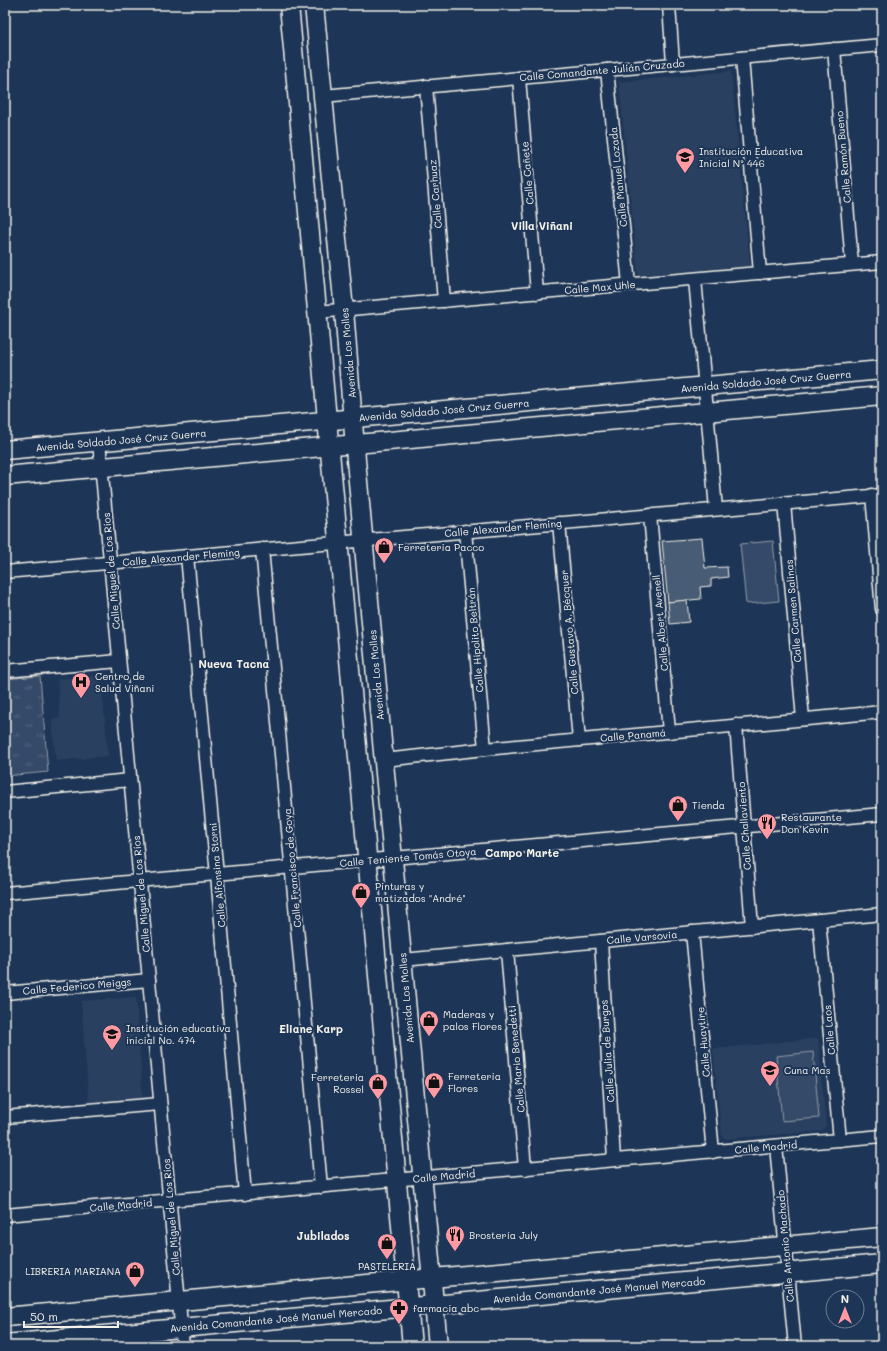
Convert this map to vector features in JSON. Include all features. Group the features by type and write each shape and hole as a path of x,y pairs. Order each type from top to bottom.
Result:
{"street":[{"path":"289,5 412,1346"},
{"name":"Avenida Los Molles","path":"314,5 344,310 438,1346"},
{"path":"669,5 673,64"},
{"name":"Calle Comandante Julián Cruzado","path":"323,96 882,45"},
{"name":"Calle Ramón Bueno","path":"834,49 852,264"},
{"path":"742,58 760,273"},
{"name":"Calle Manuel Lozada","path":"607,70 629,284"},
{"name":"Calle Cañete","path":"519,78 538,293"},
{"name":"Calle Carhuaz","path":"426,86 444,301"},
{"name":"Calle Max Uhle","path":"317,312 882,262"},
{"path":"695,279 716,509"},
{"name":"Avenida Soldado José Cruz Guerra","path":"5,450 882,370"},
{"path":"5,476 882,396"},
{"name":"Calle Miguel de Los Ríos","path":"98,442 183,1346"},
{"path":"877,495 882,609"},
{"name":"Calle Alexander Fleming","path":"5,572 877,495"},
{"name":"Calle Carmen Salinas","path":"784,503 803,719"},
{"name":"Calle Albert Avenell","path":"650,515 670,732"},
{"name":"Calle Gustavo A. Bécquer","path":"559,523 579,740"},
{"name":"Calle Hipolito Beltrán","path":"465,531 485,749"},
{"name":"Calle Francisco de Goya","path":"262,549 321,1187"},
{"name":"Calle Alfonsina Storni","path":"187,556 245,1194"},
{"path":"5,671 119,661"},
{"name":"Calle Panamá","path":"384,760 485,749 882,712"},
{"name":"Calle Challaviento","path":"736,725 752,927"},
{"path":"5,792 130,780"},
{"name":"Calle Teniente Tomás Otoya","path":"5,893 882,814"},
{"name":"Calle Varsovia","path":"402,960 882,914"},
{"name":"Calle Laos","path":"819,920 840,1140"},
{"name":"Calle Huaytire","path":"692,932 713,1152"},
{"name":"Calle Julia de Burgos","path":"601,941 614,1160"},
{"name":"Calle Mario Benedetti","path":"507,950 525,1168"},
{"name":"Calle Federico Meiggs","path":"5,992 149,980"},
{"path":"5,1117 160,1104"},
{"name":"Calle Madrid","path":"5,1216 882,1136"},
{"name":"Calle Antonio Machado","path":"776,1146 795,1346"},
{"path":"5,1317 882,1237"},
{"name":"Avenida Comandante José Manuel Mercado","path":"5,1344 882,1264"}],"shaded area":[{"name":"Institución Educativa Inicial Nº 446","path":"731,71 750,266 638,275 619,82"},
{"name":"Centro de Salud Viñani","path":"101,675 108,756 56,761 52,719 60,718 57,679"},
{"name":"Institución educativa inicial No. 474","path":"136,997 143,1101 89,1105 81,1001"},
{"name":"Cuna Mas","path":"818,1038 826,1126 822,1131 725,1139 722,1137 713,1049"}],"green space":[{"path":"773,541 779,601 746,604 740,544"},
{"path":"40,676 48,772 5,776 5,679"},
{"path":"813,1052 819,1118 782,1121 776,1056"}],"building":[{"path":"702,538 705,568 727,567 728,577 711,579 711,586 700,587 701,599 668,602 662,541"},
{"path":"687,600 689,622 670,624 668,602"}],"place":[{"name":"Institución Educativa Inicial Nº 446","path":"685,174"},
{"name":"Ferreteria Pacco","path":"384,564"},
{"name":"Centro de Salud Viñani","path":"81,699"},
{"name":"Tienda","path":"678,822"},
{"name":"Restaurante Don Kevin","path":"767,840"},
{"name":"Pinturas y matizados \"André\"","path":"361,909"},
{"name":"Maderas y palos Flores","path":"429,1037"},
{"name":"Institución educativa inicial No. 474","path":"112,1051"},
{"name":"Cuna Mas","path":"770,1087"},
{"name":"Ferreteria Flores","path":"434,1099"},
{"name":"Ferreteria Rossel","path":"378,1100"},
{"name":"Brostería July","path":"455,1252"},
{"name":"PASTELERIA","path":"387,1260"},
{"name":"LIBRERIA MARIANA","path":"135,1288"},
{"name":"farmacia abc","path":"399,1325"}],"district":[{"name":"Villa Viñani","path":"542,226"},
{"name":"Nueva Tacna","path":"234,664"},
{"name":"Campo Marte","path":"522,853"},
{"name":"Eliane Karp","path":"311,1029"},
{"name":"Jubilados","path":"323,1236"}]}
